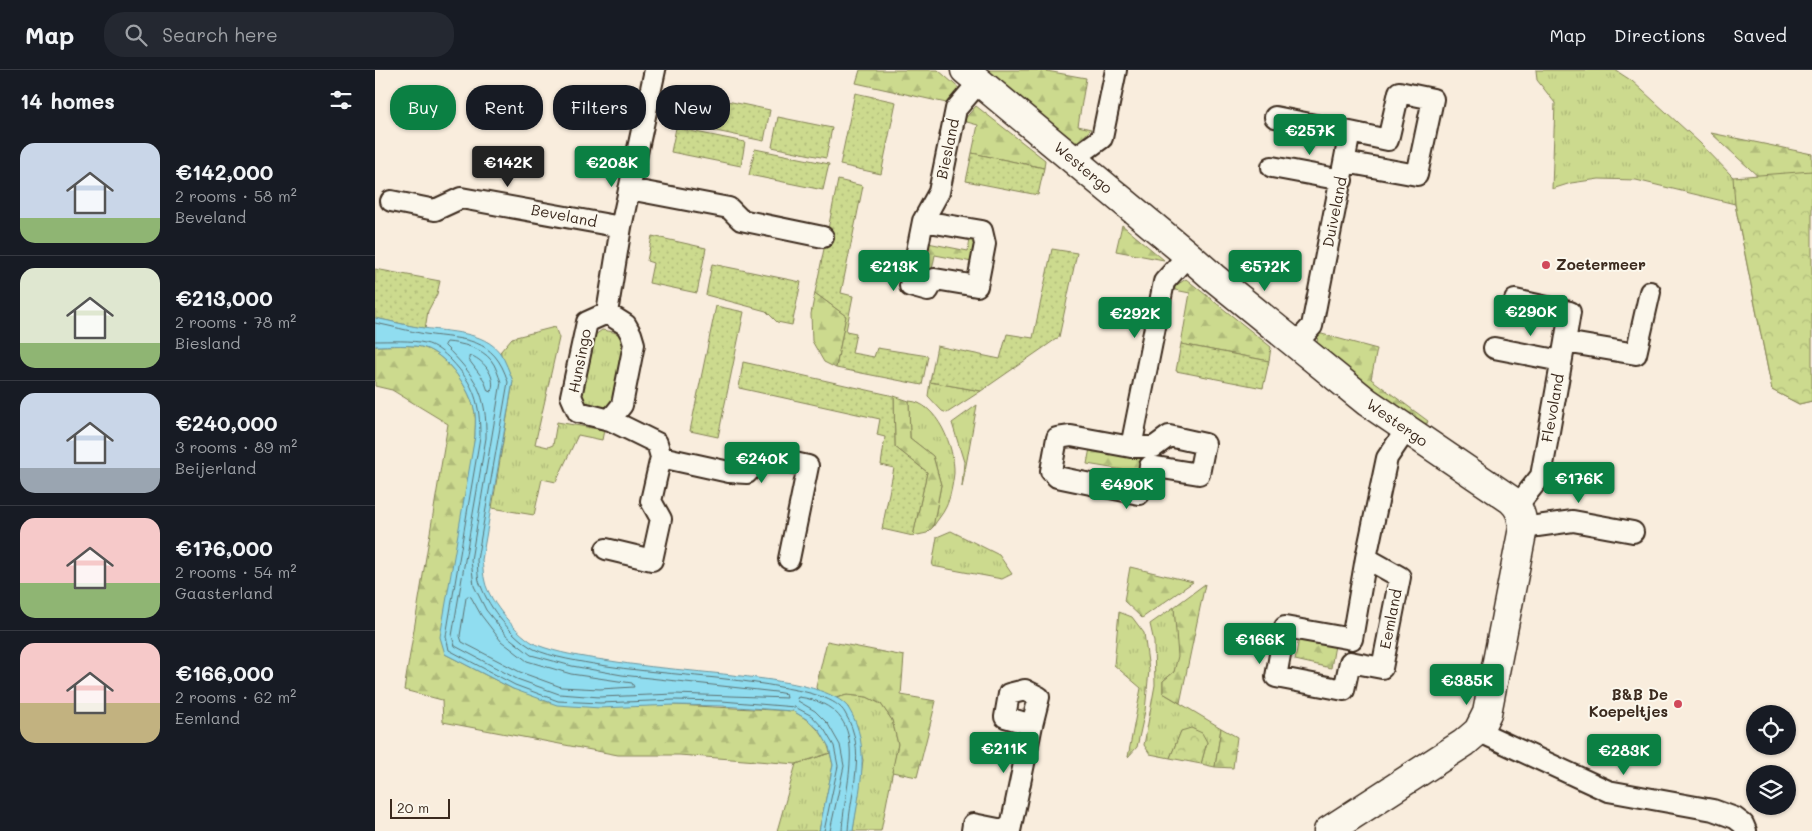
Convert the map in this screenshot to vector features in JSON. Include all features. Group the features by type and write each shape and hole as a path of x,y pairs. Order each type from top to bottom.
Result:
{"street":[{"name":"Hunsingo","path":"607,313 621,227 655,70"},
{"path":"1073,159 1102,138 1116,70"},
{"name":"Westergo","path":"972,76 1295,345 1367,402 1511,500 1520,517"},
{"name":"Biesland","path":"923,221 982,231 985,244 977,286 935,279 928,291 910,286 923,221 939,192 956,109 972,76"},
{"name":"Duiveland","path":"1275,117 1388,140 1399,92 1433,99 1417,176 1343,171"},
{"name":"Duiveland","path":"1295,345 1313,326 1350,132"},
{"path":"1272,167 1343,171"},
{"path":"629,189 729,208 741,220 823,237"},
{"name":"Beveland","path":"391,201 435,210 461,198 621,227"},
{"path":"1131,447 1164,282 1188,255"},
{"name":"Flevoland","path":"1494,348 1636,354 1650,292"},
{"name":"Flevoland","path":"1515,300 1570,312 1541,476 1520,517"},
{"name":"Hunsingo","path":"607,313 626,325 631,334 633,344 622,405 610,420 578,412 571,396 587,322 607,313"},
{"path":"606,549 652,560 661,519 651,500 661,457 657,443 610,420"},
{"path":"1352,639 1285,628 1276,677 1344,690 1366,558 1387,458 1406,430"},
{"path":"1071,436 1131,447 1152,456 1148,482 1139,494 1057,477 1051,471 1057,438 1071,436"},
{"path":"661,457 729,472 747,474 763,456 808,466 789,559"},
{"path":"1328,831 1464,743 1478,731 1487,713 1520,517 1573,520 1633,532"},
{"name":"Eemland","path":"1350,662 1381,668 1399,577 1366,558"},
{"path":"971,831 973,824 1009,831 1032,725"},
{"path":"1478,731 1608,791 1713,810 1735,818 1743,824 1746,831"}],"green space":[{"path":"860,70 938,70 961,90 951,104 856,83"},
{"path":"982,70 1041,70 1086,78 1078,126 1091,129 1075,146"},
{"path":"1536,70 1615,70 1632,81 1700,143 1733,177 1812,401 1799,404 1772,390 1735,204 1636,180 1599,179 1571,183 1552,189 1555,103 1537,80"},
{"path":"855,93 896,102 881,174 840,165"},
{"path":"730,102 770,110 764,141 711,130 730,130"},
{"path":"976,106 1045,160 1044,168 972,153 978,125 963,121"},
{"path":"778,117 832,128 826,158 772,147"},
{"path":"676,130 686,130 745,142 741,166 671,152"},
{"path":"1711,133 1812,154 1812,179 1774,191"},
{"path":"755,149 829,164 823,190 749,175"},
{"path":"972,153 1044,168 1038,195 966,181"},
{"path":"1812,171 1812,401 1799,404 1772,390 1735,204 1733,177"},
{"path":"838,180 863,186 841,293 853,296 846,331 856,333 852,353 874,357 877,348 928,356 922,385 836,368 846,316 815,293"},
{"path":"1122,225 1164,260 1116,251"},
{"path":"652,236 706,248 697,293 649,283 653,263 647,261"},
{"path":"970,239 975,239 977,244 972,262 935,255 931,275 927,278 923,277 921,274 928,243 968,251"},
{"path":"1052,249 1077,253 1059,337 981,391 930,382 937,346 1000,359 1007,334 1033,338"},
{"path":"712,264 801,282 792,325 777,322 766,311 706,295"},
{"path":"375,269 440,281 437,294 428,311 425,329 375,318"},
{"path":"1186,279 1271,347 1269,361 1181,344 1190,293 1175,290 1175,286"},
{"path":"815,293 846,316 836,368 824,362 812,341 811,314"},
{"path":"716,306 744,312 718,437 690,431"},
{"path":"555,327 559,338 535,444 548,447 553,445 557,422 604,430 602,440 578,435 556,482 542,479 534,515 492,508 513,381 500,352 512,338"},
{"path":"602,330 619,335 624,345 612,402 604,408 595,408 584,404 581,396 592,337"},
{"path":"1318,333 1377,349 1371,379 1428,421 1424,430 1317,343"},
{"path":"1181,344 1269,361 1263,388 1176,371"},
{"path":"375,346 415,346 434,352 457,375 473,404 475,436 445,654 513,689 675,705 793,711 821,733 830,753 796,764 679,755 618,755 443,722 442,700 404,690 448,424 392,390 375,386"},
{"path":"743,362 894,396 895,447 927,472 913,536 882,529 894,468 881,465 885,437 877,435 880,419 739,388"},
{"path":"930,382 981,391 947,413 942,411 928,396"},
{"path":"894,396 909,401 910,438 933,456 941,485 933,527 927,533 913,536 927,472 895,447"},
{"path":"909,401 919,403 936,418 948,439 954,463 950,495 945,510 933,527 941,485 933,456 910,438"},
{"path":"977,405 962,487 964,462 952,423"},
{"path":"1090,448 1134,454 1141,460 1139,479 1127,485 1129,471 1087,464"},
{"path":"951,531 999,555 1012,574 1002,579 932,566 937,537"},
{"path":"1130,567 1193,582 1142,618 1124,601"},
{"path":"1205,584 1180,703 1163,693 1163,681 1174,672 1178,656 1174,607"},
{"path":"1174,607 1179,656 1174,672 1163,681 1163,693 1221,728 1215,767 1201,764 1207,742 1181,731 1170,758 1150,754 1144,745 1155,685 1154,642 1150,624"},
{"path":"1119,612 1132,617 1144,633 1149,670 1145,711 1137,747 1128,757 1141,688 1114,665"},
{"path":"1299,638 1335,645 1331,668 1295,660"},
{"path":"827,641 904,656 901,695 936,701 917,777 892,772 898,744 892,720 881,704 867,697 847,695 835,698 817,690 816,687"},
{"path":"847,695 867,697 881,704 892,720 898,744 881,831 853,831 863,760 848,707 835,698"},
{"path":"1191,728 1202,733 1207,742 1201,764 1170,758 1181,731"},
{"path":"1221,728 1237,737 1233,768 1215,767"},
{"path":"830,753 833,765 819,831 777,831 796,764"}],"water":[{"path":"375,318 475,336 493,346 506,363 513,381 482,560 484,579 492,599 514,627 537,645 587,658 795,684 825,692 839,700 849,709 856,723 862,753 862,769 853,831 819,831 833,765 829,747 820,731 808,720 793,711 722,706 675,705 600,708 557,705 513,689 445,654 440,637 475,436 475,413 469,394 457,375 434,352 415,346 375,346"}],"place":[{"name":"Zoetermeer","path":"1546,265"},
{"name":"B&B De Koepeltjes","path":"1678,704"}]}
